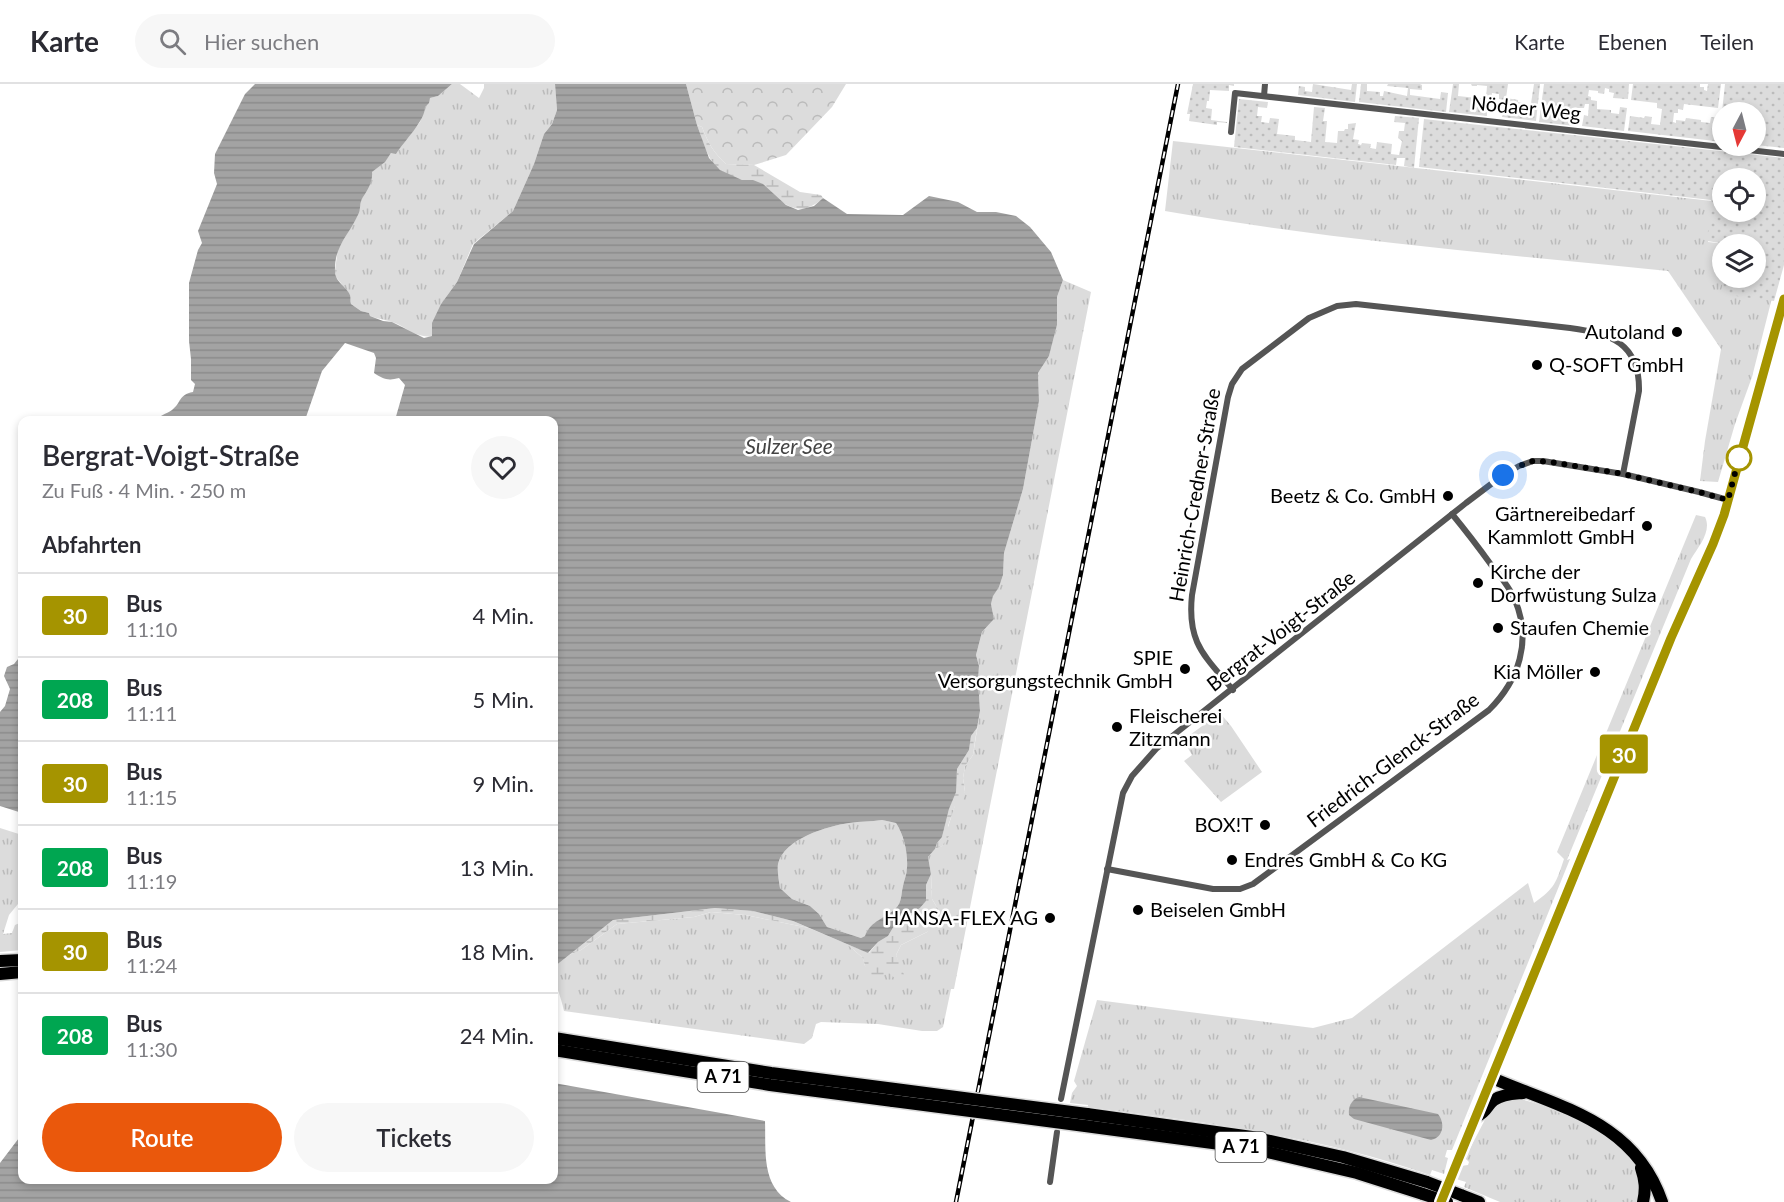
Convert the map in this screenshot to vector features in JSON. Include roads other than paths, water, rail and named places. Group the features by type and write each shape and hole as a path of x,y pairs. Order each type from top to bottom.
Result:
{"highway":[{"path":"0,962 18,960"},
{"path":"0,974 18,972"},
{"name":"A 71","path":"558,1039 894,1095 1086,1120 1252,1137 1352,1159 1425,1188 1461,1195 1479,1202"},
{"name":"A 71","path":"558,1051 770,1085 894,1095"},
{"path":"1492,1078 1571,1110 1598,1123 1617,1136 1645,1165 1654,1179 1662,1202"},
{"path":"1476,1117 1485,1112 1489,1105 1499,1097 1527,1093"},
{"path":"1636,1156 1645,1180 1646,1192 1643,1202"},
{"name":"A 71","path":"1425,1188 1447,1202"}],"main road":[{"path":"1451,1177 1671,638 1713,544 1728,500 1784,299"}],"street":[{"path":"1264,96 1265,84"},
{"name":"Nödaer Weg","path":"1231,132 1235,93 1784,154"},
{"name":"Heinrich-Credner-Straße","path":"1233,690 1201,651 1193,633 1190,616 1226,407 1232,384 1242,369 1309,318 1336,306 1356,304 1570,328 1609,336 1619,342 1633,359 1639,380 1639,391 1623,474"},
{"name":"Bergrat-Voigt-Straße","path":"1061,1099 1123,793 1131,776 1156,749 1452,514 1503,475 1519,466 1533,461 1551,462 1623,474 1728,500"},
{"name":"Friedrich-Glenck-Straße","path":"1107,869 1213,889 1240,889 1253,884 1379,793 1502,697 1518,665 1522,646 1522,624 1515,599 1502,578 1452,514"},
{"path":"1050,1182 1057,1132"}],"water":[{"name":"Sulzer See","path":"255,84 452,84 438,96 430,98 418,125 396,154 391,153 385,162 372,172 371,182 362,199 359,213 339,248 335,263 335,275 350,295 351,304 369,313 370,316 392,322 424,338 432,336 432,323 441,304 457,282 474,244 513,211 534,164 544,134 552,124 557,110 555,84 686,84 709,158 720,170 742,180 753,180 763,184 786,205 798,210 814,206 823,198 847,214 903,215 929,196 958,202 977,212 996,212 1016,216 1030,227 1051,252 1063,280 1057,297 1057,325 1049,356 1038,373 1039,401 1023,489 1004,553 1003,575 991,604 994,619 982,632 976,655 979,666 980,711 977,728 971,736 969,750 957,769 956,792 942,837 928,857 931,874 926,885 926,901 920,908 897,921 888,936 878,942 868,953 793,921 753,911 715,908 613,920 558,964 558,416 396,416 405,385 399,378 386,379 374,373 376,358 374,353 345,343 322,371 306,416 160,416 172,410 182,397 193,392 195,384 191,380 189,283 202,243 198,231 217,184 214,173 215,154 245,94","holes":["882,820 896,823 907,856 907,870 900,901 896,908 874,923 865,936 861,938 827,927 819,914 810,906 792,899 780,888 778,864 782,855 788,847 807,835 853,822"]},
{"path":"18,659 18,812 0,806 0,712 5,706 10,689 4,676 7,667"},
{"path":"558,1084 765,1121 767,1167 770,1177 774,1187 791,1202 0,1202 0,1163 18,1139 18,1184 558,1184"},
{"path":"1359,1097 1438,1114 1442,1125 1441,1133 1431,1140 1354,1119 1349,1115 1350,1107 1352,1102"}],"railway":[{"path":"956,1202 1178,84"}],"place":[{"name":"Autoland","path":"1677,332"},
{"name":"Q-SOFT GmbH","path":"1537,365"},
{"name":"Beetz & Co. GmbH","path":"1448,496"},
{"name":"Gärtnereibedarf Kammlott GmbH","path":"1647,526"},
{"name":"Kirche der Dorfwüstung Sulza","path":"1478,583"},
{"name":"Staufen Chemie","path":"1498,628"},
{"name":"SPIE Versorgungstechnik GmbH","path":"1185,669"},
{"name":"Kia Möller","path":"1595,672"},
{"name":"Fleischerei Zitzmann","path":"1117,727"},
{"name":"BOX!T","path":"1265,825"},
{"name":"Endres GmbH & Co KG","path":"1232,860"},
{"name":"Beiselen GmbH","path":"1138,910"},
{"name":"HANSA-FLEX AG","path":"1050,918"}]}
